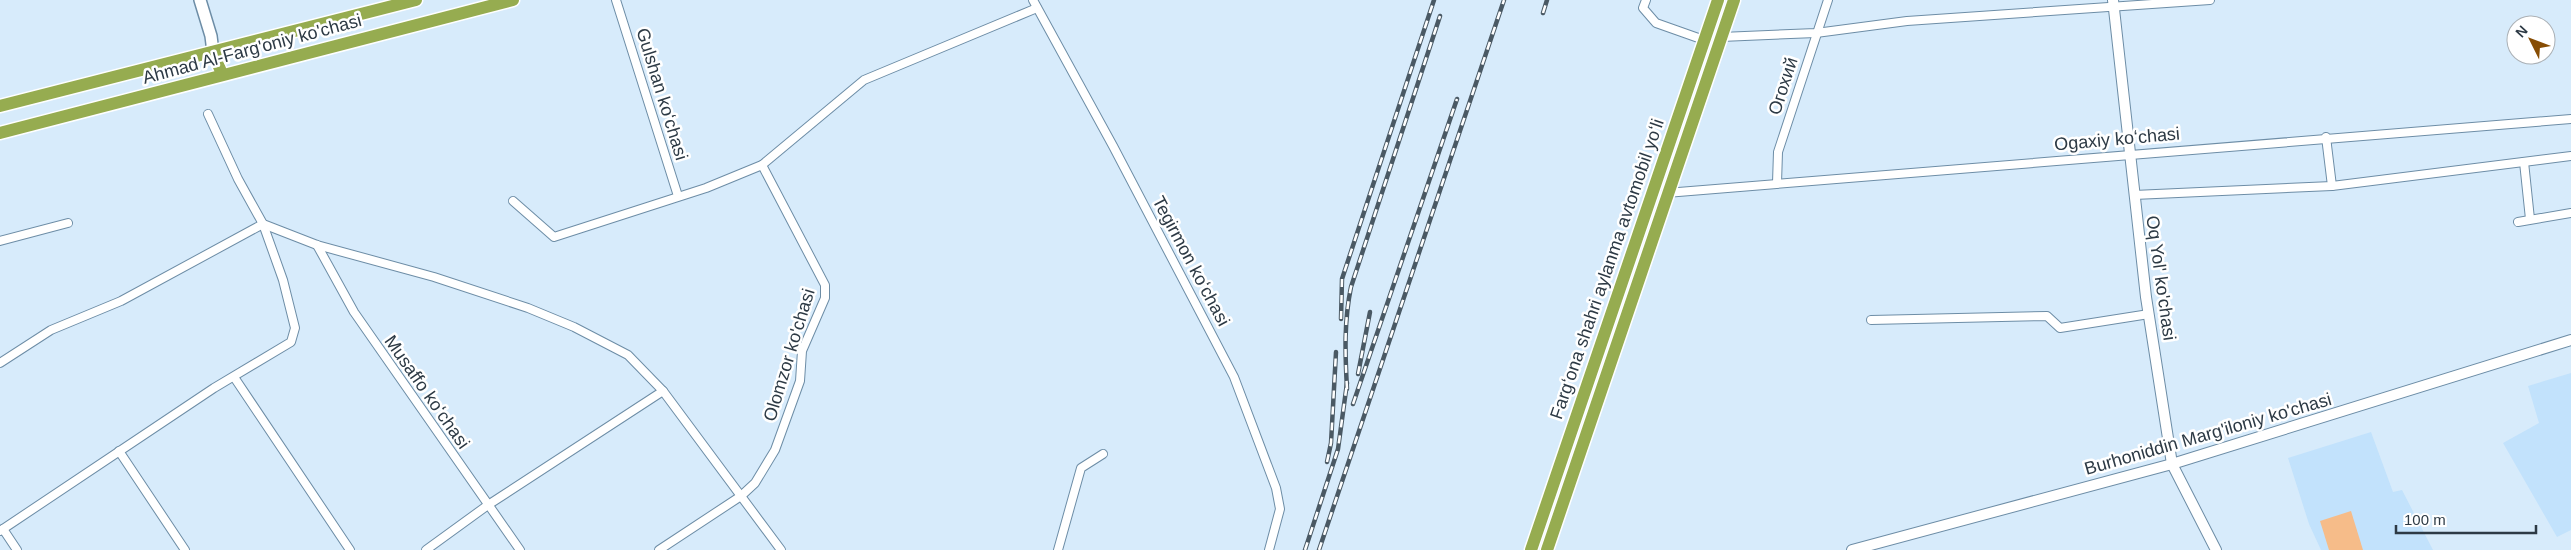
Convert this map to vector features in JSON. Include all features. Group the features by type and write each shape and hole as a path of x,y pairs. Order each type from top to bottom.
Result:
{"highway":[{"name":"Ahmad Al-Farg'oniy ko'chasi","path":"1,103 213,52 416,0"},
{"name":"Ahmad Al-Farg'oniy ko'chasi","path":"0,133 513,0"},
{"name":"Fargʻona shahri aylanma avtomobil yoʻli","path":"1531,550 1718,0"},
{"name":"Fargʻona shahri aylanma avtomobil yoʻli","path":"1547,550 1597,407 1666,193 1734,0"},
{"path":"213,52 222,74"}],"main road":[{"path":"200,0 211,36 213,52"}],"street":[{"name":"Gulshan koʻchasi","path":"616,0 678,196"},
{"name":"Tegirmon koʻchasi","path":"1033,0 1113,146 1234,377 1276,488 1280,509 1268,550"},
{"path":"1646,0 1643,8 1656,23 1704,40"},
{"name":"Огохий","path":"1777,183 1778,152 1828,0"},
{"path":"1721,37 1816,32 2114,4 2210,0"},
{"name":"Oq Yol' ko'chasi","path":"2114,4 2128,153 2149,314 2172,464 2216,550"},
{"path":"513,201 554,237 762,166 864,80 1036,8"},
{"path":"17,550 2,530 119,451 291,342 296,328 283,280 263,224 238,179 208,114"},
{"name":"Ogaxiy koʻchasi","path":"1666,193 2128,153 2571,118"},
{"path":"2326,137 2332,186"},
{"path":"2134,195 2332,186 2571,156"},
{"path":"2524,162 2530,219"},
{"name":"Olomzor ko'chasi","path":"659,550 741,496 755,483 775,450 800,381 802,351 825,298 825,285 762,166"},
{"path":"2518,222 2571,213"},
{"path":"0,241 68,223"},
{"path":"263,224 317,246 434,278 528,308 574,327 628,355 662,391 781,550"},
{"path":"0,363 51,330 121,301 263,224"},
{"name":"Musaffo koʻchasi","path":"317,246 354,312 520,550"},
{"path":"1871,320 2047,316 2060,328 2149,314"},
{"name":"Burhoniddin Marg'iloniy ko'chasi","path":"1852,550 2172,464 2571,340"},
{"path":"234,377 350,550"},
{"path":"426,550 488,505 662,391"},
{"path":"119,451 185,550"},
{"path":"1058,550 1082,468 1103,454"}],"shaded area":[{"path":"2571,373 2571,530 2557,537 2503,443 2539,423 2528,386"},
{"path":"2371,432 2393,492 2402,490 2433,550 2321,550 2309,524 2288,458"},
{"path":"2351,511 2363,550 2329,550 2320,521"}],"railway":[{"path":"1341,319 1342,279 1434,0"},
{"path":"1319,550 1504,0"},
{"path":"1543,13 1547,0"},
{"path":"1347,389 1346,337 1351,287 1440,16"},
{"path":"1353,404 1457,99"},
{"path":"1358,374 1370,312"},
{"path":"1327,462 1331,443 1336,352"},
{"path":"1305,550 1338,449 1347,383"}]}
